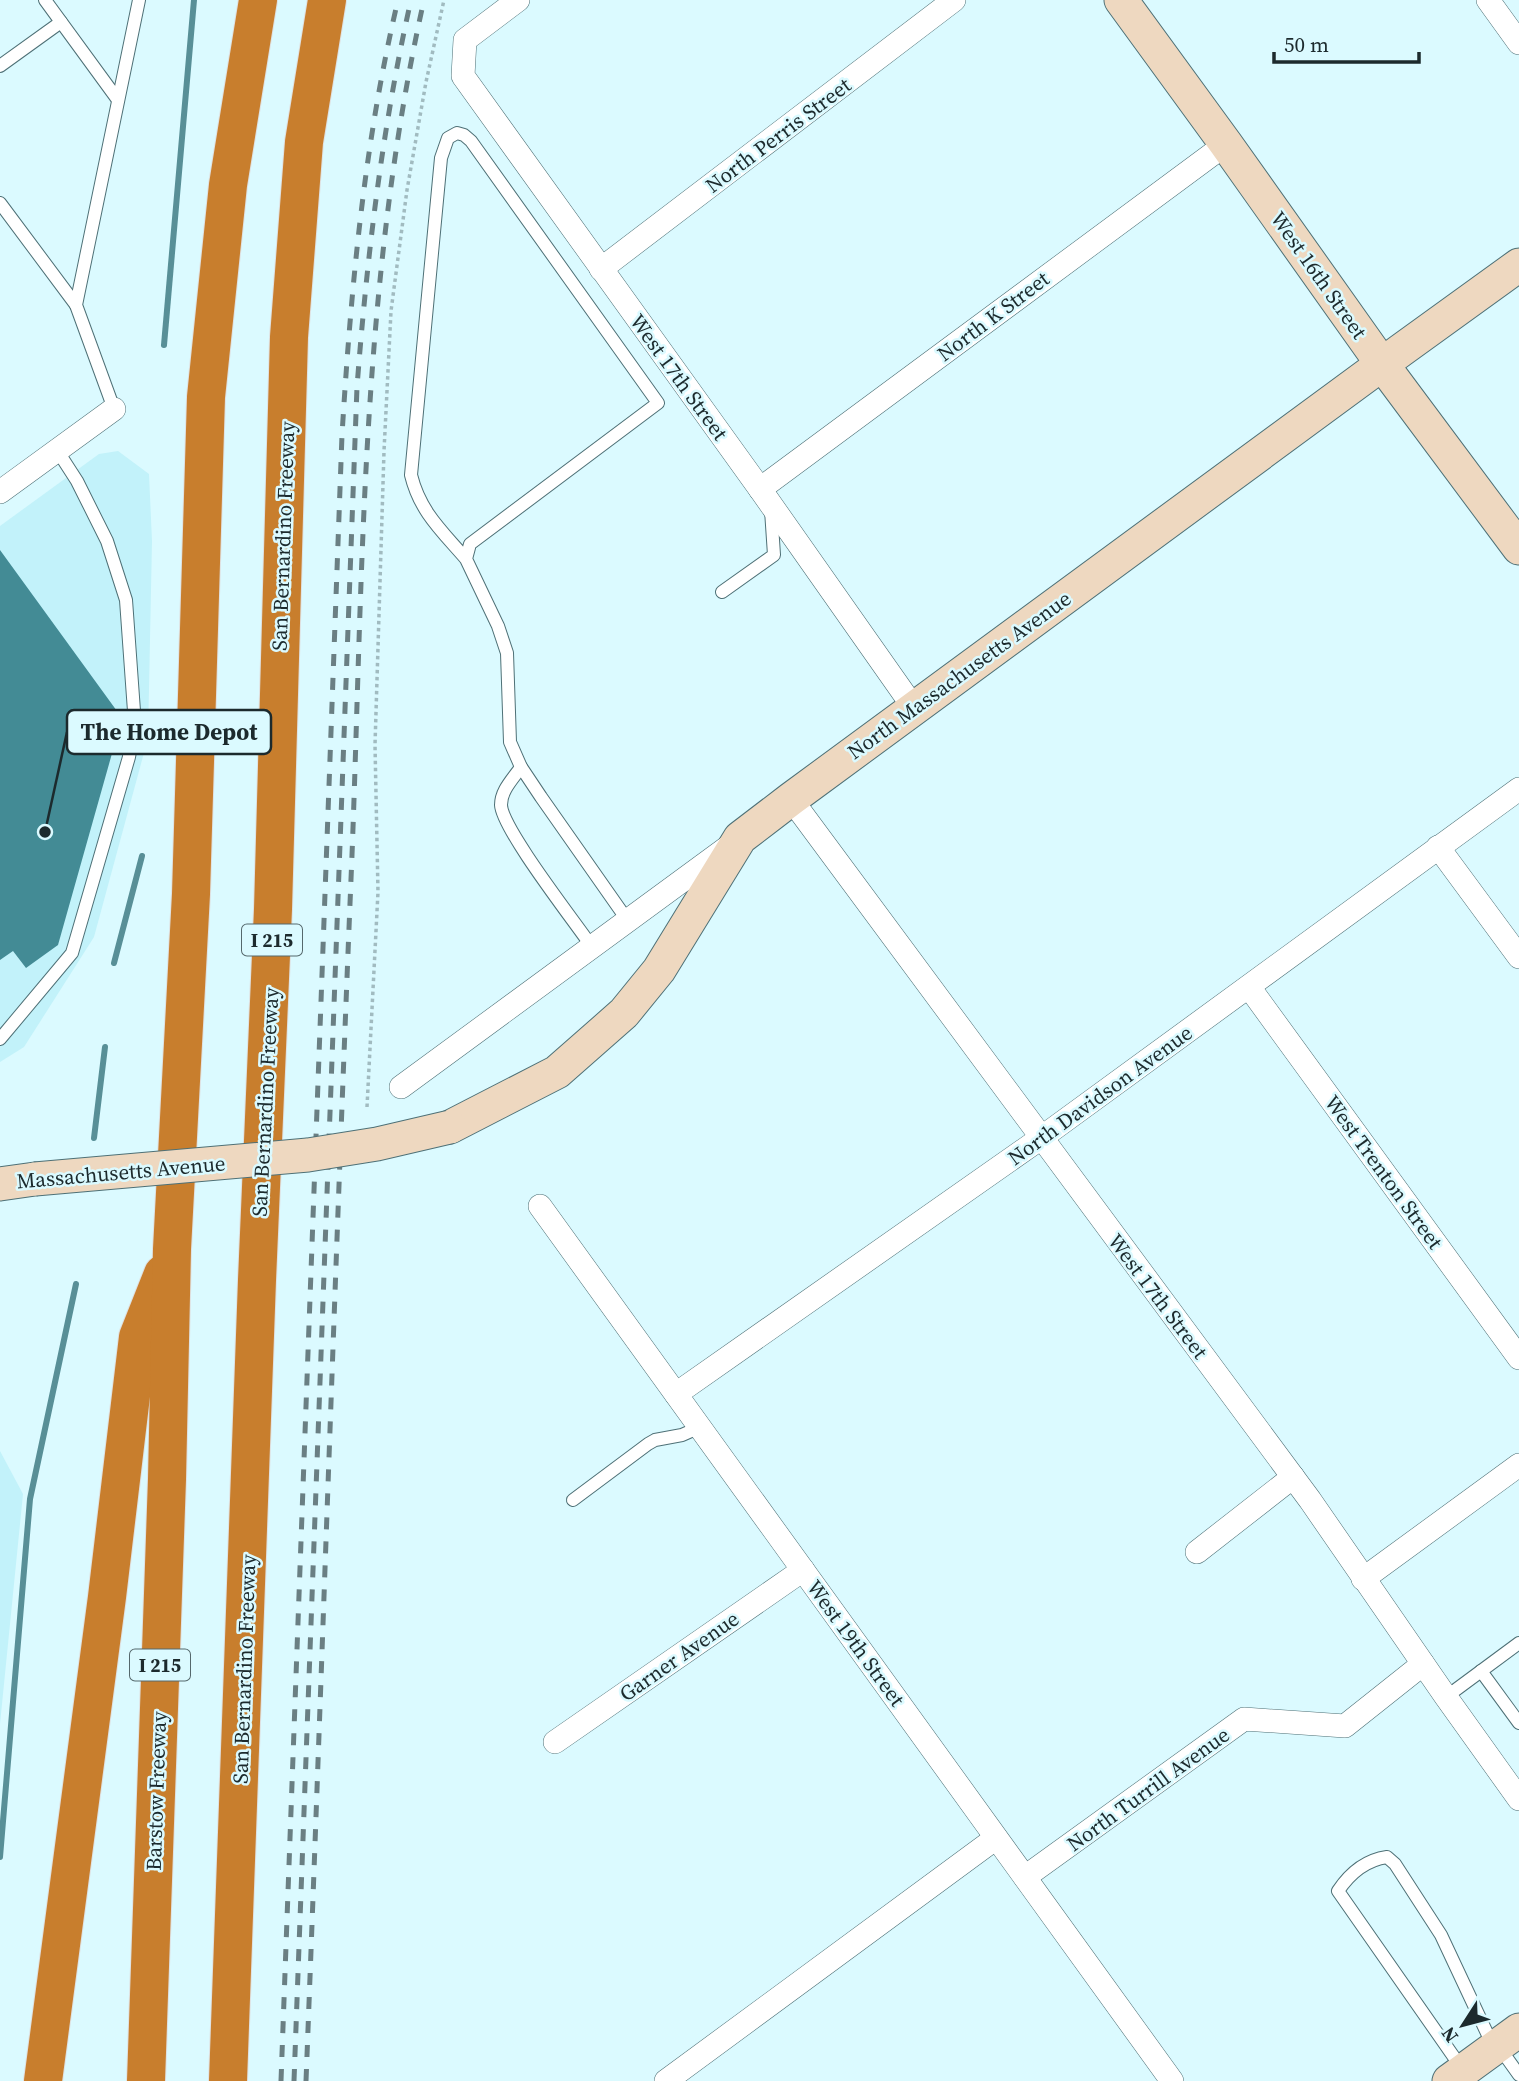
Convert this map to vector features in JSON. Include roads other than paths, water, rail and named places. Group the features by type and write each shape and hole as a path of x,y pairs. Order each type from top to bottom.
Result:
{"highway":[{"name":"I 215","path":"172,1249 191,894 206,397 228,185 258,0"},
{"name":"San Bernardino Freeway","path":"228,2081 257,1266 274,909 289,337 304,142 327,0"},
{"path":"43,2081 107,1597 138,1337 172,1249"},
{"name":"Barstow Freeway","path":"146,2081 167,1479 172,1249"}],"street":[{"name":"West 17th Street","path":"518,0 465,40 463,76 914,708"},
{"name":"North Perris Street","path":"601,270 954,0"},
{"name":"West 16th Street","path":"1121,0 1382,364 1519,548"},
{"path":"1488,0 1519,43"},
{"name":"North K Street","path":"765,497 1226,144"},
{"name":"North Massachusetts Avenue","path":"401,1087 1519,265"},
{"path":"0,492 114,409"},
{"name":"North Davidson Avenue","path":"676,1394 1041,1138 1519,789"},
{"name":"West 17th Street","path":"791,799 1293,1477 1519,1799"},
{"name":"Massachusetts Avenue","path":"0,1184 308,1155 377,1144 450,1127 557,1072 624,1013 659,970 740,838"},
{"path":"1438,847 1519,957"},
{"name":"West Trenton Street","path":"1249,987 1519,1358"},
{"name":"West 19th Street","path":"540,1206 1172,2081"},
{"path":"1363,1579 1519,1465"},
{"path":"1198,1552 1293,1477"},
{"name":"Garner Avenue","path":"555,1742 803,1570"},
{"name":"North Turrill Avenue","path":"1025,1877 1244,1719 1345,1726 1423,1664"},
{"path":"666,2081 996,1838"},
{"path":"1456,2076 1504,2041"}],"lane":[{"path":"45,0 118,100"},
{"path":"76,305 139,0"},
{"path":"0,66 61,22"},
{"path":"466,559 470,544 658,403 471,141 457,133 448,138 441,158 411,475 422,507 466,559 498,626 507,653 510,742 521,767 628,921"},
{"path":"0,204 76,305 114,409"},
{"path":"0,1039 72,953 129,757 135,725 126,600 107,541 77,481 57,450"},
{"path":"722,592 774,555 765,497"},
{"path":"521,767 502,794 501,808 504,818 530,860 592,947"},
{"path":"573,1500 648,1444 700,1427"},
{"path":"1446,1697 1519,1643"},
{"path":"1481,1671 1519,1723"},
{"path":"1456,2076 1338,1891 1346,1880 1371,1860 1387,1857 1395,1864 1504,2041 1519,2075"}],"waterway":[{"path":"164,345 194,0"},
{"path":"114,963 142,856"},
{"path":"94,1138 105,1047"},
{"path":"0,1857 30,1499 76,1284"}],"railway":[{"path":"281,2081 342,435 361,216 376,108 398,0"},
{"path":"294,2081 357,387 377,193 411,0"},
{"path":"306,2081 368,425 388,212 403,105 424,0"}],"place":[{"name":"The Home Depot","path":"45,832"}]}
